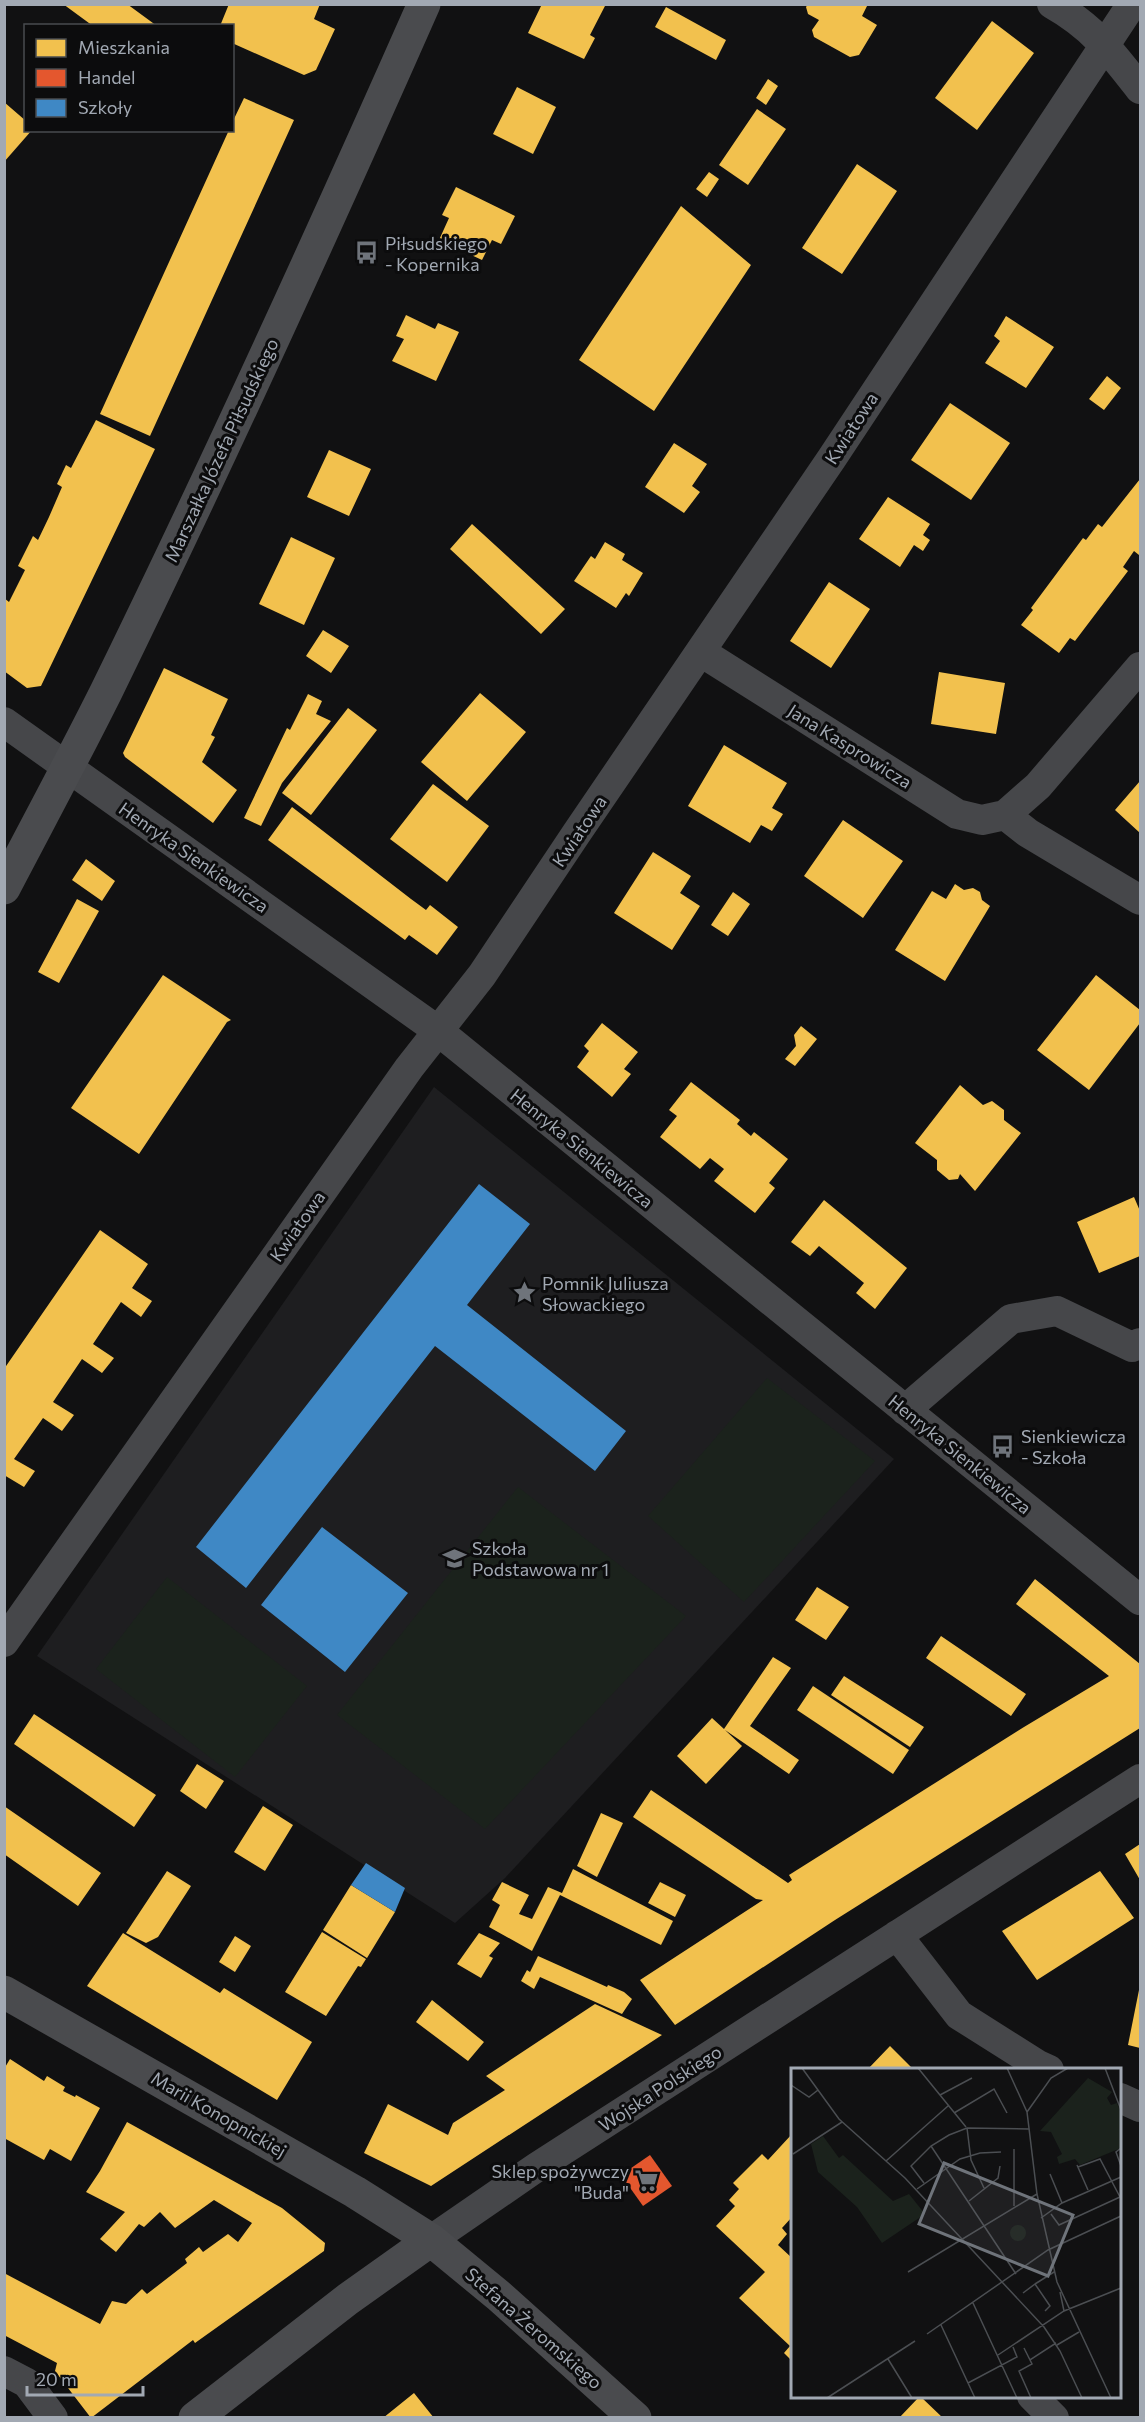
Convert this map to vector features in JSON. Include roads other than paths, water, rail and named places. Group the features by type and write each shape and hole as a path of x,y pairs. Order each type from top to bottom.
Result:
{"street":[{"name":"Marszałka Józefa Piłsudskiego","path":"4,888 105,694 246,396 424,4"},
{"path":"1052,4 1069,14 1105,43 1140,89"},
{"name":"Kwiatowa","path":"4,1642 402,1077 482,975 701,652 1132,4"},
{"name":"Jana Kasprowicza","path":"701,652 957,814 982,820 1005,816"},
{"path":"1140,668 1038,786 1005,816 1028,833 1140,900"},
{"name":"Henryka Sienkiewicza","path":"4,722 437,1030 1140,1600"},
{"path":"905,1410 1011,1318 1057,1311 1132,1347 1140,1343"},
{"name":"Wojska Polskiego","path":"195,2418 348,2299 537,2168 1140,1779"},
{"path":"897,1935 959,2015 1040,2068"},
{"name":"Marii Konopnickiej","path":"4,1992 355,2192 431,2240"},
{"path":"1121,2099 1140,2107"},
{"name":"Stefana Żeromskiego","path":"431,2240 499,2296 635,2418"},
{"path":"4,2371 27,2383 53,2418"},
{"path":"1033,2398 1054,2418"}],"place":[{"name":"Piłsudskiego - Kopernika","path":"367,253"},
{"name":"Pomnik Juliusza Słowackiego","path":"524,1293"},
{"name":"Sienkiewicza - Szkoła","path":"1003,1446"},
{"name":"Szkoła Podstawowa nr 1","path":"454,1558"},
{"name":"Sklep spożywczy \"Buda\"","path":"647,2181"}]}
